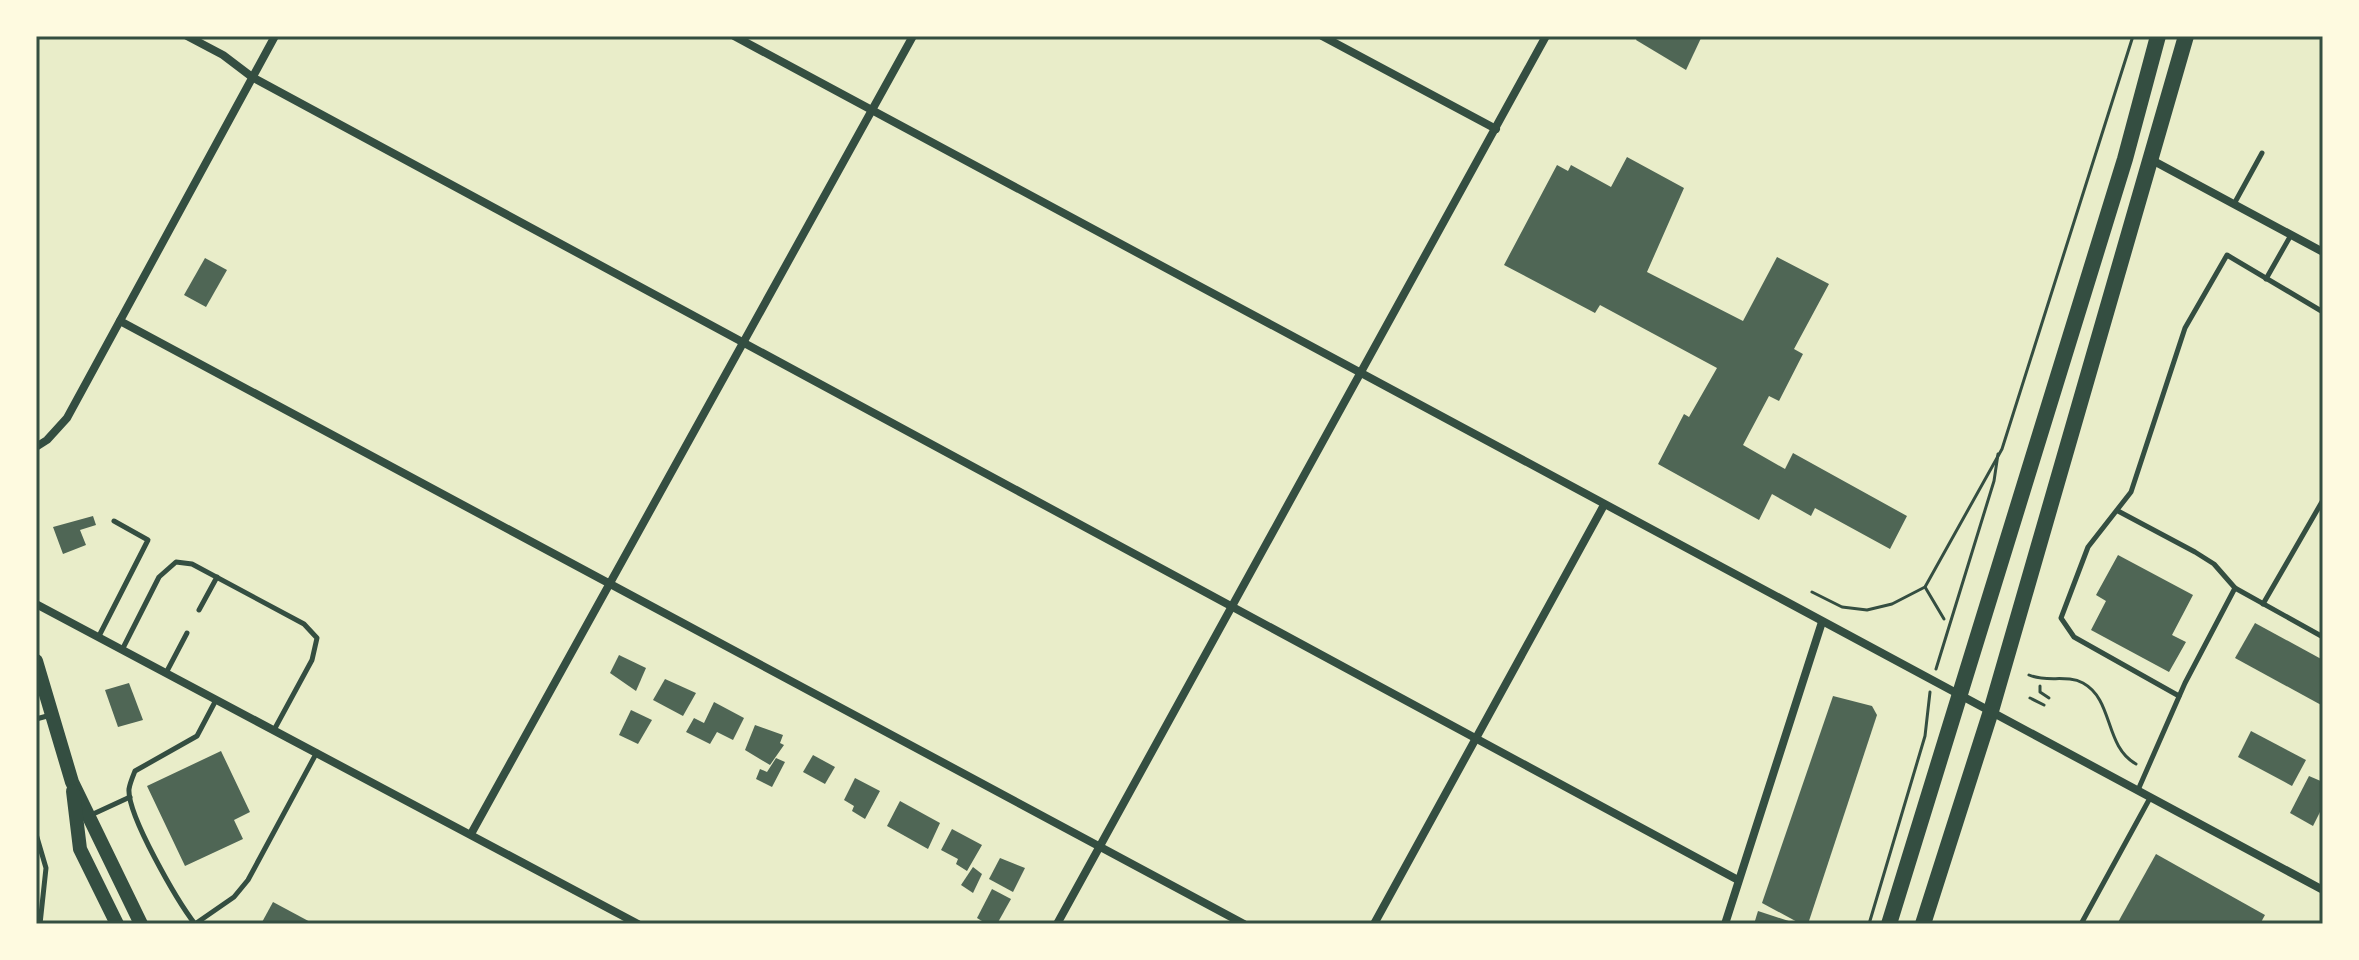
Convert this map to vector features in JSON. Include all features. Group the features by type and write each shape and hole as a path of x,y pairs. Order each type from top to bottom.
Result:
{"main road":[{"path":"1889,924 1957,694 2125,159 2158,36"},
{"path":"2149,159 2142,152 2142,132 2165,36"},
{"path":"1923,924 1991,711 2186,36"},
{"path":"36,661 72,782 80,849 117,924"},
{"path":"72,782 141,924"}],"street":[{"path":"187,36 223,55 252,77 740,343 1738,880"},
{"path":"36,447 67,418 275,36"},
{"path":"734,36 2323,890"},
{"path":"471,834 740,343 913,36"},
{"path":"1322,36 1496,129"},
{"path":"1057,924 1546,36"},
{"path":"2149,159 2323,252"},
{"path":"120,321 1244,924"},
{"path":"1374,924 1604,505"},
{"path":"36,604 638,924"},
{"path":"1725,924 1822,622"}],"lane":[{"path":"2234,204 2262,153"},
{"path":"2266,279 2291,235"},
{"path":"2179,696 2074,637 2061,618 2088,547 2131,492 2185,328 2227,255 2323,312"},
{"path":"2263,604 2323,500"},
{"path":"2118,511 2214,564 2235,588 2323,637"},
{"path":"98,637 148,540 114,521"},
{"path":"122,650 159,577 176,562 192,564 217,577 304,624 317,638 312,660 274,730"},
{"path":"199,610 217,577"},
{"path":"2138,790 2179,696 2235,588"},
{"path":"166,673 187,633"},
{"path":"217,700 197,736 189,743 135,771 130,797 176,899 195,924 234,897 248,880 317,752"},
{"path":"36,719 52,715"},
{"path":"89,816 130,797"},
{"path":"2081,924 2151,797"},
{"path":"36,834 46,868 40,924"}],"path":[{"path":"1812,592 1842,607 1867,610 1892,604 1925,587 2002,449 2133,36"},
{"path":"1925,587 1944,619"},
{"path":"2029,675 2041,680 2076,680 2088,686 2101,703 2120,753 2147,769"},
{"path":"2040,686 2040,692 2049,698"},
{"path":"2030,698 2044,705"}],"building":[{"path":"1638,36 1702,36 1686,70 1636,40"},
{"path":"1627,157 1684,188 1647,272 1743,321 1777,257 1829,284 1794,349 1803,354 1779,401 1769,396 1743,445 1785,469 1793,453 1907,516 1890,549 1815,508 1811,516 1772,494 1759,520 1658,464 1684,414 1689,417 1717,368 1600,305 1595,313 1504,265 1557,165 1568,171 1571,165 1611,187"},
{"path":"205,258 227,270 206,307 184,295"},
{"path":"93,516 96,525 80,530 86,545 63,554 53,527"},
{"path":"2118,555 2193,595 2172,635 2186,642 2169,672 2091,630 2106,601 2096,595"},
{"path":"2255,623 2323,660 2323,706 2235,658"},
{"path":"619,655 646,668 636,691 610,673"},
{"path":"665,679 696,693 683,716 653,700"},
{"path":"129,683 143,720 118,727 105,690"},
{"path":"1833,696 1872,706 1877,715 1808,924 1801,924 1762,903"},
{"path":"714,702 744,718 733,740 717,732 710,744 686,732 694,718 704,723"},
{"path":"631,710 652,720 638,744 619,735"},
{"path":"755,725 783,735 780,743 784,745 770,765 745,750"},
{"path":"2251,731 2306,760 2292,786 2238,757"},
{"path":"221,751 250,812 234,820 243,839 185,866 147,786"},
{"path":"813,755 835,767 825,784 803,772"},
{"path":"776,758 785,762 772,787 756,779 760,769 767,772"},
{"path":"2309,776 2323,782 2323,806 2313,826 2290,813"},
{"path":"855,778 880,791 865,819 852,811 854,806 844,800"},
{"path":"900,801 940,823 928,849 887,826"},
{"path":"952,829 982,845 967,871 956,864 958,859 941,850"},
{"path":"2156,854 2265,915 2260,924 2117,924"},
{"path":"1000,858 1025,868 1013,892 989,879"},
{"path":"973,867 982,874 973,893 961,885"},
{"path":"992,889 1011,899 997,924 987,924 977,918"},
{"path":"273,902 314,924 261,924"},
{"path":"1758,911 1795,923 1795,924 1754,924"}]}
